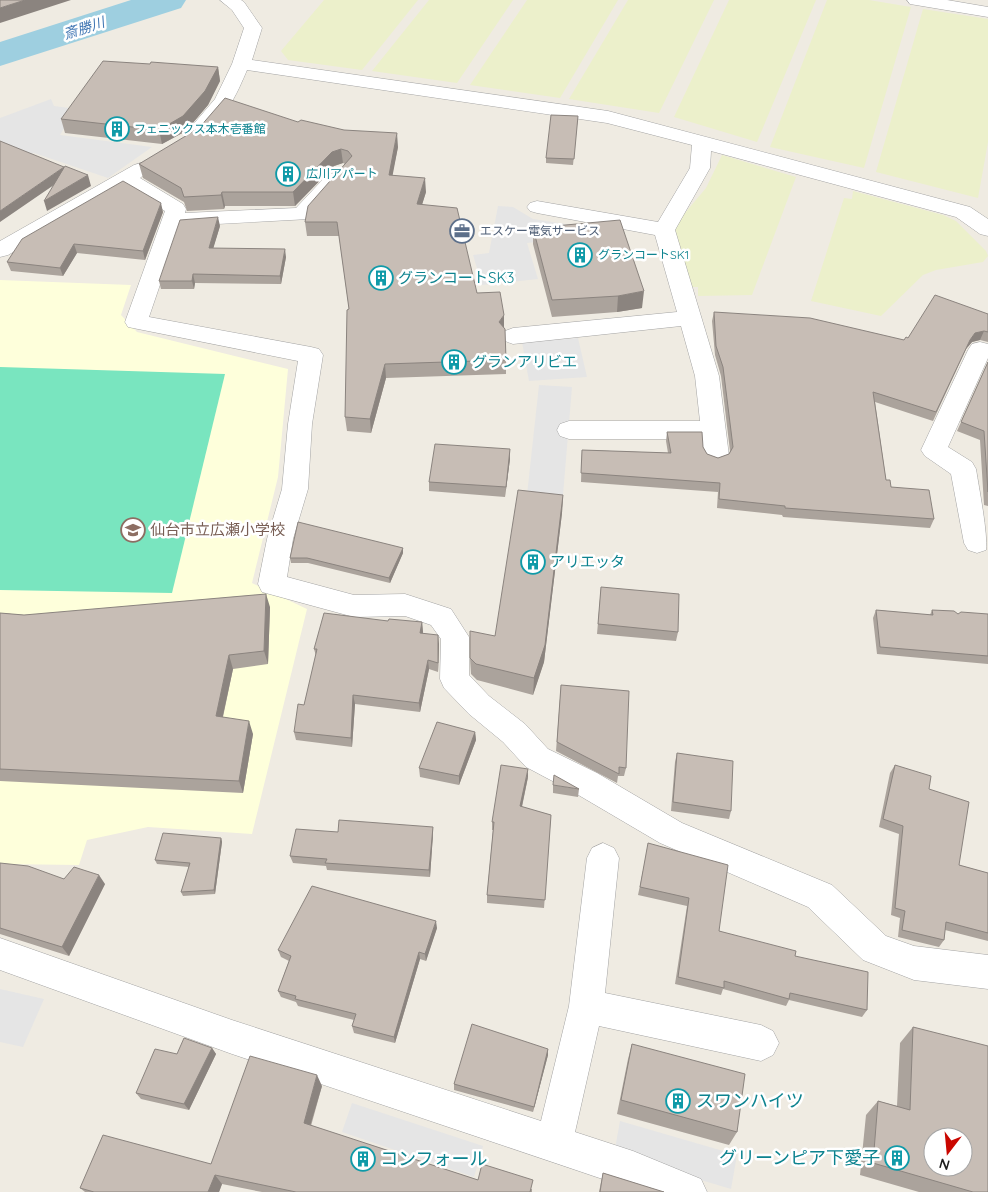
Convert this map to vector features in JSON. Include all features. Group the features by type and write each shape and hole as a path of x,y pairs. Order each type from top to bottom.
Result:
{"street":[{"path":"916,0 988,12"},
{"path":"187,140 194,136 224,101 241,64 253,28 241,2"},
{"path":"241,64 608,117 963,212 987,221"},
{"path":"702,142 700,168 664,230 707,376 716,456"},
{"path":"0,250 156,160"},
{"path":"172,220 302,214 342,171"},
{"path":"126,178 176,209 136,322 311,355 300,424 295,489 280,539 272,584 354,606 405,604 441,617 455,636 454,679 479,705 514,733 537,758 586,783 672,833 820,896 875,948 914,963 988,972"},
{"path":"537,207 664,230"},
{"path":"512,336 690,318"},
{"path":"977,543 963,470 934,450 985,346"},
{"path":"569,430 713,430"},
{"path":"554,1144 586,1006 603,858"},
{"path":"0,954 232,1037 633,1170 688,1192"},
{"path":"586,1006 761,1043"}],"shaded area":[{"path":"324,0 418,0 362,70 288,60 281,51"},
{"path":"429,0 513,0 457,83 372,71"},
{"path":"527,0 618,0 560,98 470,85"},
{"path":"628,0 714,0 659,113 569,99"},
{"path":"729,0 816,0 757,142 674,117"},
{"path":"827,0 869,0 911,7 864,168 770,147"},
{"path":"923,9 988,19 988,142 978,198 876,172"},
{"path":"51,99 54,106 76,109 60,135 152,147 108,178 34,153 16,162 0,150 0,118"},
{"path":"722,155 796,177 752,295 698,296 698,287 687,287 674,226 706,188"},
{"path":"853,191 943,215 956,221 986,251 988,256 983,262 936,270 923,275 881,316 811,301 844,198 852,199"},
{"path":"498,206 513,207 533,219 616,232 527,243 538,279 482,285 473,255 489,253"},
{"name":"仙台市立広瀬小学校","path":"0,280 131,285 121,315 137,332 288,369 278,477 252,583 307,609 252,834 148,827 87,840 79,865 0,864"},
{"path":"578,338 587,377 529,381 522,342"},
{"path":"539,385 572,387 562,507 526,504"},
{"path":"0,989 44,999 23,1047 0,1042"},
{"path":"352,1103 483,1146 474,1177 342,1132"},
{"path":"620,1121 737,1155 731,1189 614,1154"}],"green space":[{"path":"0,367 225,374 172,593 0,590"}],"building":[{"path":"0,0 25,0 0,8"},
{"path":"103,61 150,64 151,62 218,67 205,91 183,116 159,130 61,119"},
{"path":"225,98 298,122 301,120 344,130 397,133 389,175 425,178 417,204 457,208 477,293 500,292 504,315 499,322 505,329 506,360 385,364 370,419 345,417 347,310 349,309 337,222 305,222 308,206 352,156 348,151 341,149 332,152 293,192 222,192 221,195 184,197 181,188 139,164 199,128"},
{"path":"551,115 578,116 574,159 546,158"},
{"path":"0,141 64,167 0,211"},
{"path":"65,166 88,175 44,201"},
{"path":"123,181 161,203 143,251 74,244 60,268 7,262 22,239"},
{"path":"218,217 209,248 285,249 280,276 193,274 192,281 159,281 180,220"},
{"path":"620,220 644,291 618,296 552,300 533,228"},
{"path":"935,295 988,314 988,332 975,333 970,340 936,412 873,392 886,480 890,480 891,487 929,490 934,519 785,508 785,506 719,499 720,483 581,473 582,450 671,453 667,432 702,432 703,447 707,454 718,458 729,454 733,447 723,367 716,346 714,312 810,318 904,340 906,337 908,338"},
{"path":"988,362 988,492 984,431 961,422"},
{"path":"435,444 510,449 506,487 429,482"},
{"path":"518,490 563,495 545,645 534,678 476,664 470,658 470,631 495,636"},
{"path":"298,522 403,548 389,578 307,558 290,558"},
{"path":"601,587 679,594 678,632 598,624"},
{"path":"266,594 264,651 229,655 216,716 249,721 239,781 0,769 0,613 24,615"},
{"path":"876,610 933,615 932,610 954,611 958,614 961,612 988,614 988,656 880,647"},
{"path":"324,613 388,621 389,619 422,622 420,633 438,635 438,663 428,660 419,703 353,695 351,738 294,732 298,704 304,705 317,649 314,649"},
{"path":"561,685 629,691 626,768 619,767 619,774 557,742"},
{"path":"437,722 475,732 459,776 419,768"},
{"path":"677,753 733,761 731,811 673,802"},
{"path":"501,765 528,769 520,806 551,815 545,900 487,895 494,822 492,822"},
{"path":"895,765 931,776 929,789 969,802 959,865 988,873 988,933 946,922 944,940 902,930 905,911 895,908 903,826 883,819"},
{"path":"554,775 579,789 553,785"},
{"path":"339,820 433,827 429,870 325,863 327,859 290,856 296,829 338,832"},
{"path":"163,833 221,838 214,890 181,892 190,863 155,860"},
{"path":"648,843 728,865 719,931 796,951 795,956 868,972 867,1010 790,993 789,999 724,981 724,988 678,977 689,898 640,887"},
{"path":"0,863 28,866 64,879 74,867 99,875 62,947 0,928"},
{"path":"312,886 436,921 425,954 419,952 394,1037 352,1026 356,1014 295,999 296,996 278,991 291,956 278,950"},
{"path":"472,1024 548,1049 534,1107 454,1084"},
{"path":"913,1027 988,1046 988,1192 973,1192 873,1163 878,1101 910,1110"},
{"path":"184,1038 212,1048 184,1104 136,1093 155,1049 177,1054"},
{"name":"スワンハイツ","path":"632,1044 745,1074 737,1132 621,1100"},
{"path":"250,1056 317,1075 304,1123 478,1180 482,1164 533,1180 530,1192 296,1192 215,1175 208,1192 94,1192 80,1188 103,1135 211,1164"},
{"path":"603,1173 664,1192 600,1192"}],"waterway":[{"name":"斎勝川","path":"0,55 168,0"}],"place":[{"name":"フェニックス本木壱番館","path":"117,129"},
{"name":"広川アパート","path":"288,174"},
{"name":"エスケー電気サービス","path":"462,231"},
{"name":"グランコートSK1","path":"580,255"},
{"name":"グランコートSK3","path":"381,278"},
{"name":"グランアリビエ","path":"454,362"},
{"name":"仙台市立広瀬小学校","path":"133,530"},
{"name":"アリエッタ","path":"533,562"},
{"name":"スワンハイツ","path":"678,1101"},
{"name":"グリーンピア下愛子","path":"897,1158"},
{"name":"コンフォール","path":"363,1159"}]}
